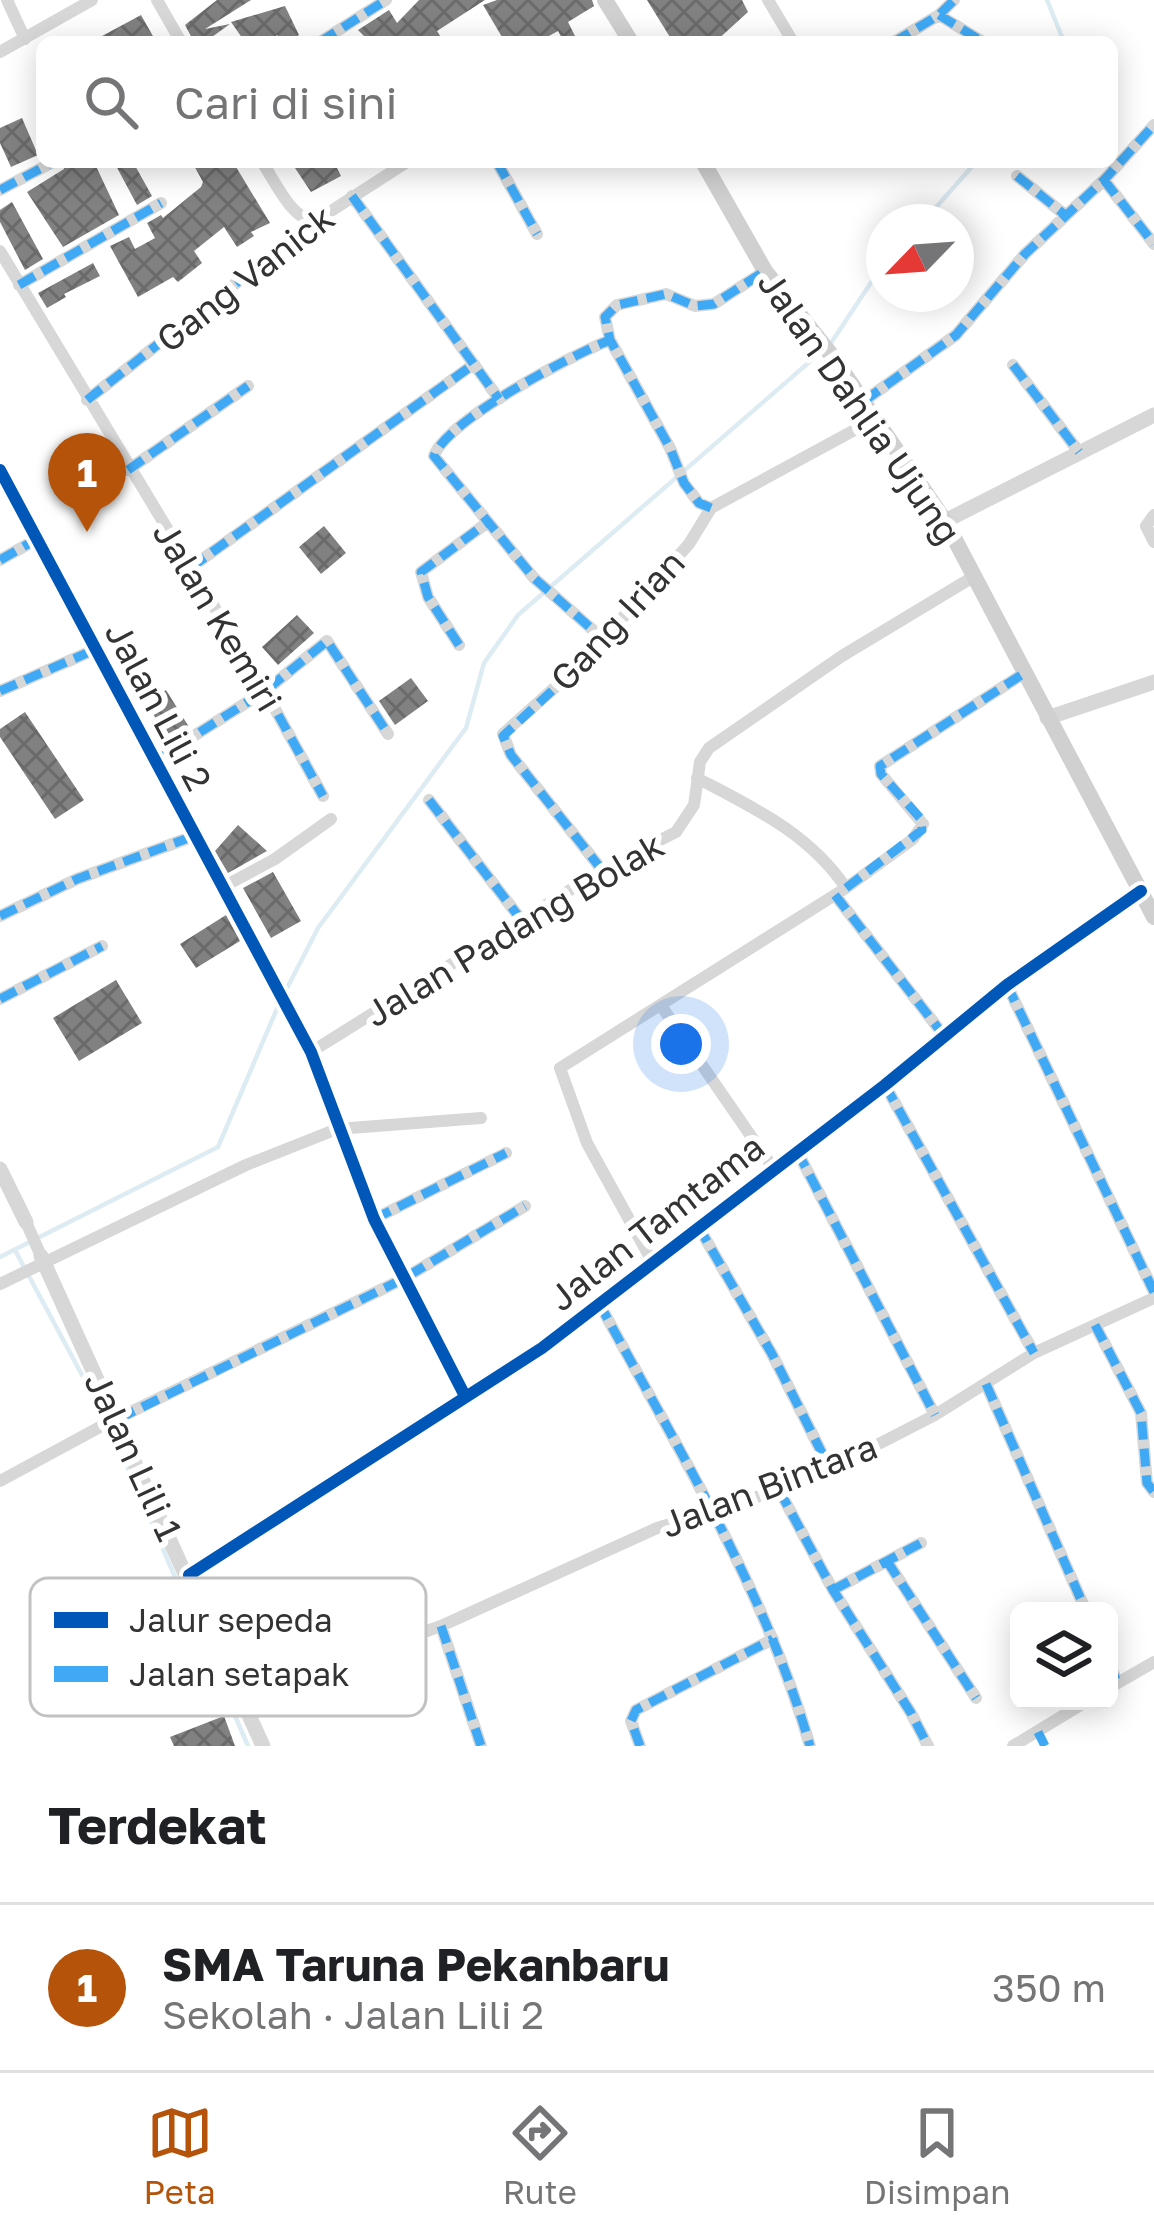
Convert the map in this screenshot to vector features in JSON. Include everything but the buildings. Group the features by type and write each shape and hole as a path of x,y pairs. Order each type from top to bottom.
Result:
{"main road":[{"path":"604,0 626,36"},
{"name":"Jalan Dahlia Ujung","path":"706,168 765,271 833,358 945,520 1047,718 1146,893 1154,917"}],"street":[{"path":"7,0 26,39"},
{"path":"0,52 92,0"},
{"path":"157,0 178,36"},
{"path":"329,36 386,0"},
{"path":"768,0 789,36"},
{"path":"904,36 954,0"},
{"path":"939,15 973,36"},
{"path":"1118,164 1154,124"},
{"path":"0,190 42,168"},
{"path":"266,168 296,212 314,222"},
{"name":"Gang Vanick","path":"87,400 314,222 397,168"},
{"path":"500,168 537,234"},
{"path":"864,401 956,335 1025,254 1115,168"},
{"path":"1017,176 1065,215"},
{"path":"1104,180 1150,227 1154,244"},
{"path":"352,196 499,399"},
{"path":"19,285 161,203"},
{"name":"Jalan Kemiri","path":"0,251 265,691 323,796"},
{"path":"710,508 699,503 685,483 610,340 605,317 617,304 666,294 704,307 765,271"},
{"path":"602,638 534,578 436,462 434,451 499,399 610,340"},
{"path":"190,568 474,364"},
{"path":"1013,365 1079,452"},
{"path":"128,470 248,386"},
{"path":"945,520 1154,415"},
{"name":"Gang Irian","path":"602,870 511,755 503,736 580,665 689,544 710,508 873,420"},
{"name":"Jalan Lili 2","path":"0,470 310,1052"},
{"path":"1154,515 1146,526 1154,542"},
{"path":"459,644 422,584 421,572 488,522"},
{"path":"0,560 37,538"},
{"name":"Jalan Padang Bolak","path":"310,1052 602,870 676,832 694,806 709,748 842,656 973,578"},
{"path":"154,761 265,691 327,640 388,734"},
{"path":"0,691 96,649"},
{"path":"652,1262 587,1143 560,1070 840,892 922,830 920,818 881,774 880,766 1026,672"},
{"path":"1047,718 1154,682"},
{"path":"698,778 799,835 830,865 840,892 945,1036"},
{"path":"428,800 523,922"},
{"path":"221,888 275,860 331,818"},
{"path":"0,916 77,879 194,836"},
{"name":"Jalan Tamtama","path":"189,1575 542,1348 775,1171 1007,985 1146,893"},
{"path":"0,999 102,946"},
{"path":"1007,985 1154,1295"},
{"path":"662,1007 775,1171"},
{"path":"310,1052 374,1219 465,1396"},
{"path":"885,1085 1034,1353"},
{"path":"3,1283 246,1165 337,1129 481,1118"},
{"path":"797,1151 935,1414"},
{"path":"374,1219 506,1153"},
{"name":"Jalan Lili 1","path":"0,1168 190,1578"},
{"path":"0,1480 403,1280 525,1206"},
{"name":"Jalan Tamtama","path":"698,1226 772,1354 830,1469"},
{"name":"Jalan Bintara","path":"426,1631 657,1528 830,1469 935,1414 1034,1353 1154,1295"},
{"name":"Jalan Tamtama","path":"599,1303 711,1509 773,1639 810,1746"},
{"path":"1095,1325 1141,1413 1148,1483 1154,1492"},
{"path":"986,1384 1082,1602"},
{"path":"779,1490 833,1590 928,1746"},
{"path":"833,1590 921,1543"},
{"path":"887,1561 976,1698"},
{"path":"440,1626 481,1746"},
{"path":"640,1746 632,1721 636,1710 773,1639"},
{"path":"1118,1682 1154,1662"},
{"path":"1013,1746 1073,1710"},
{"name":"Jalan Lili 1","path":"250,1716 263,1746"},
{"path":"1038,1732 1045,1746"}],"waterway":[{"path":"1047,0 1062,36"},
{"path":"939,204 971,168"},
{"path":"831,343 866,290"},
{"path":"284,994 318,928 466,728 484,663 518,615 822,351"},
{"path":"0,1257 218,1147 279,1004"},
{"path":"16,1252 111,1429 175,1578"},
{"path":"235,1716 248,1746"}],"marked path":[{"path":"329,36 386,0"},
{"path":"904,36 954,0"},
{"path":"939,15 973,36"},
{"path":"1118,165 1154,125"},
{"path":"0,190 42,168"},
{"path":"500,168 537,234"},
{"path":"864,401 956,335 1025,254 1115,168"},
{"path":"1017,176 1065,215"},
{"path":"1104,180 1154,244"},
{"path":"352,196 499,399"},
{"path":"19,285 161,203"},
{"path":"87,400 314,222"},
{"path":"711,508 699,503 684,483 670,448 610,340 605,317 617,305 666,294 695,306 714,304 765,271"},
{"path":"602,870 511,755 503,736 580,665 602,638 534,578 434,456 444,441 485,407 610,340"},
{"path":"190,568 474,364"},
{"path":"1013,365 1079,452"},
{"path":"128,470 248,386"},
{"path":"459,645 428,597 421,572 488,522"},
{"path":"0,560 37,539"},
{"path":"154,761 265,691 327,641 388,734"},
{"path":"0,691 96,649"},
{"path":"846,888 922,830 920,818 881,774 880,766 1026,672"},
{"path":"265,691 323,796"},
{"path":"429,800 523,922"},
{"path":"0,916 77,879 194,836"},
{"path":"835,895 945,1037"},
{"path":"0,999 102,946"},
{"path":"1007,985 1154,1292"},
{"path":"885,1085 1034,1353"},
{"path":"797,1151 935,1415"},
{"path":"374,1219 506,1153"},
{"path":"118,1419 403,1279 525,1206"},
{"path":"698,1226 772,1354 830,1469"},
{"path":"599,1303 744,1575 810,1746"},
{"path":"1095,1325 1141,1413 1147,1483 1154,1492"},
{"path":"986,1384 1082,1602"},
{"path":"779,1490 833,1590 928,1746"},
{"path":"833,1590 921,1543"},
{"path":"887,1561 976,1698"},
{"path":"441,1626 481,1746"},
{"path":"640,1746 631,1721 636,1710 773,1639"},
{"path":"1038,1732 1045,1746"}],"cycle path":[{"path":"0,470 311,1052 374,1219 465,1396"},
{"path":"189,1575 542,1348 885,1085 1007,985 1141,891"}],"place":[{"name":"SMA Taruna Pekanbaru","path":"87,532"}]}
